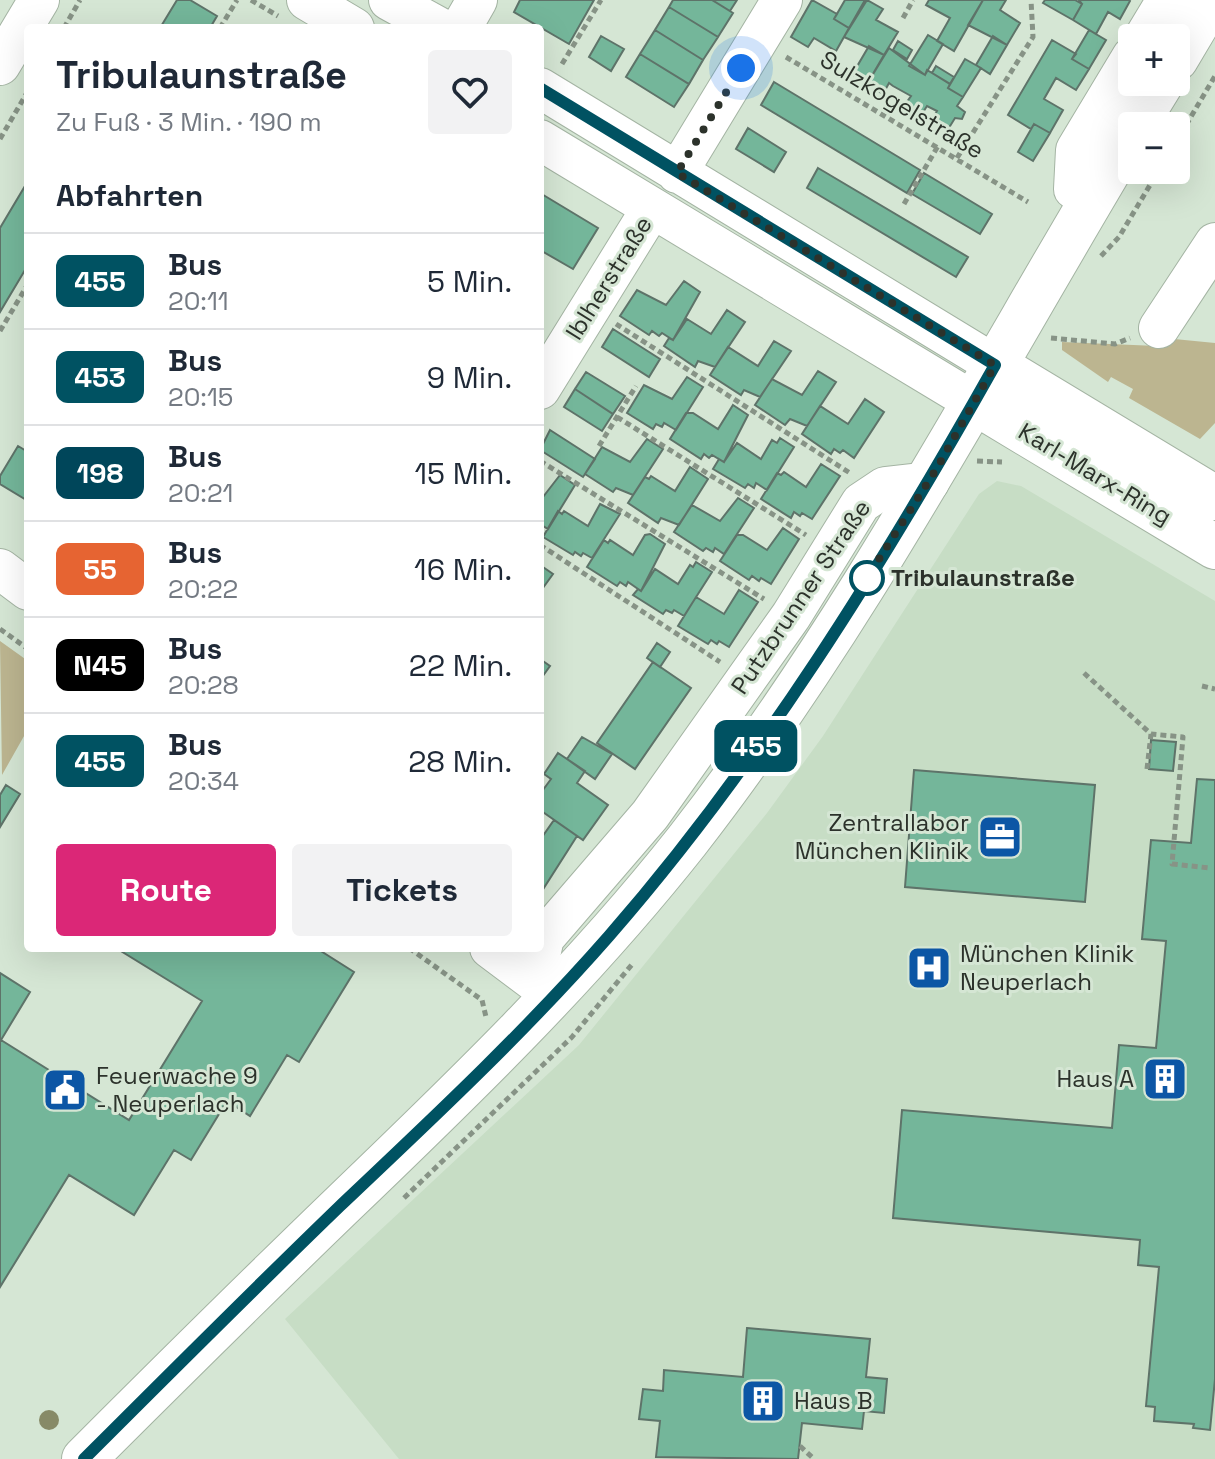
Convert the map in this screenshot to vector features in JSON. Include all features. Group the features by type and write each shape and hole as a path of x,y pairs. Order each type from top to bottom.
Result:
{"main road":[{"path":"1190,35 1211,0"},
{"name":"Putzbrunner Straße","path":"84,1459 544,989 620,922 737,774 929,482 1118,155"},
{"name":"Karl-Marx-Ring","path":"985,383 1215,498"},
{"name":"Karl-Marx-Ring","path":"985,383 1215,547"}],"street":[{"path":"25,24 39,0"},
{"path":"389,0 433,24"},
{"path":"463,24 477,0"},
{"path":"677,173 782,0"},
{"path":"1152,24 1167,0"},
{"path":"296,10 341,24"},
{"path":"0,65 24,25"},
{"path":"550,78 677,173 985,383"},
{"path":"1091,200 1074,189 1076,150 1118,80"},
{"path":"544,142 652,208 985,383"},
{"name":"Iblherstraße","path":"544,383 652,208"},
{"path":"1159,328 1215,243"},
{"name":"Putzbrunner Straße","path":"544,989 544,938 650,815 791,616 870,494 885,487 929,482"},
{"path":"0,569 24,587"},
{"path":"495,952 544,989"}],"path":[{"path":"66,24 80,0"},
{"path":"222,24 237,0"},
{"path":"251,0 296,10"},
{"path":"550,78 601,0"},
{"path":"903,18 913,0"},
{"path":"957,158 1033,37 1031,0"},
{"name":"Sulzkogelstraße","path":"757,41 1028,202"},
{"path":"1190,118 1215,76"},
{"path":"0,139 24,98"},
{"path":"904,204 938,146"},
{"path":"1100,256 1119,237 1151,184"},
{"path":"0,331 24,291"},
{"path":"618,326 852,474"},
{"path":"599,446 636,386"},
{"path":"617,417 833,552"},
{"path":"972,458 980,463 995,460 1005,463"},
{"path":"544,463 791,616"},
{"path":"544,548 747,679"},
{"path":"0,629 24,646"},
{"path":"1084,673 1151,734 1183,737 1172,864 1210,868"},
{"path":"1202,686 1215,689"},
{"path":"1147,769 1151,734"},
{"path":"415,952 482,1000 486,1015 484,1024"},
{"path":"800,1446 814,1459"}],"shaded area":[{"path":"1164,338 1215,343 1215,423 1200,439 1129,398 1133,389 1111,377 1108,382 1062,350 1062,342 1157,346"},
{"name":"München Klinik Neuperlach","path":"997,481 1021,486 1215,601 1215,1459 399,1459 285,1319 579,1045 767,813 823,736 979,494"},
{"path":"0,641 24,658 24,736 2,775"}],"building":[{"path":"177,0 190,0 217,16 212,24 162,24"},
{"path":"520,0 594,0 569,44 544,29 544,24 535,24 514,12"},
{"path":"673,0 712,0 733,13 718,37 669,7"},
{"path":"712,0 737,0 730,11"},
{"path":"812,0 837,14 834,19 849,28 836,51 814,38 808,47 791,37"},
{"path":"845,0 865,0 849,28 834,19"},
{"path":"867,0 883,9 876,20 898,32 884,55 844,37"},
{"path":"929,0 983,0 954,51 937,41 950,18 926,5"},
{"path":"983,0 1006,0 1000,10 1020,23 1007,45 968,25"},
{"path":"1045,0 1075,0 1082,4 1073,20 1043,3"},
{"path":"1079,0 1130,1 1120,19 1108,12 1096,34 1073,20 1082,4"},
{"path":"669,7 718,37 703,60 655,30"},
{"path":"655,30 703,60 689,84 640,54"},
{"path":"1089,30 1106,40 1089,69 1072,59"},
{"path":"928,35 943,44 925,75 909,66"},
{"path":"601,36 624,49 611,71 589,57"},
{"path":"993,36 1007,45 990,74 976,65"},
{"path":"1052,40 1076,54 1072,59 1089,69 1076,90 1056,78 1044,99 1063,110 1050,133 1034,124 1031,129 1008,115"},
{"path":"898,41 912,50 907,59 893,50"},
{"path":"869,46 884,55 867,84 852,75"},
{"path":"889,48 925,75 927,70 950,84 948,88 963,97 957,106 965,112 962,119 955,118 947,131 933,118 937,111 927,106 920,117 904,106 911,96 889,83 883,94 867,84"},
{"path":"640,54 689,84 674,107 626,77"},
{"path":"965,59 981,68 963,97 948,88"},
{"path":"936,66 954,77 950,84 932,73"},
{"path":"774,82 920,170 907,193 761,105"},
{"path":"1034,124 1050,133 1033,161 1018,152"},
{"path":"748,128 786,152 774,172 736,149"},
{"path":"818,168 968,257 956,277 807,188"},
{"path":"924,173 992,214 980,234 912,194"},
{"path":"24,188 24,272 0,312 0,228"},
{"path":"544,195 598,228 573,269 544,252"},
{"path":"684,281 700,292 673,340 662,333 659,336 652,331 649,335 620,316 637,290 666,305"},
{"path":"727,310 745,322 715,367 698,361 695,367 664,346 669,338 673,340 687,319 711,334"},
{"path":"613,329 660,359 649,377 602,347"},
{"path":"774,341 791,351 760,397 744,390 741,395 710,375 728,347 758,366"},
{"path":"818,371 836,382 807,426 790,419 785,425 755,405 772,379 802,395"},
{"path":"586,372 625,396 613,414 575,389"},
{"path":"687,377 703,387 676,430 664,423 662,427 656,424 653,429 627,413 644,385 672,399"},
{"path":"575,389 613,414 602,431 564,407"},
{"path":"865,399 884,412 854,458 843,450 840,453 834,449 831,454 802,434 820,406 848,424"},
{"path":"733,405 748,415 724,462 712,455 709,458 704,454 701,459 670,439 686,413 693,413 718,429"},
{"path":"550,430 595,459 583,477 544,453 544,442"},
{"path":"780,438 794,447 767,490 756,483 754,488 748,484 745,488 713,469 719,459 724,462 737,443 761,459 772,440 777,443"},
{"path":"647,439 663,449 633,495 616,488 613,492 585,474 602,447 630,462"},
{"path":"18,446 24,450 24,499 0,484 0,476"},
{"path":"821,464 840,476 812,519 794,512 791,518 761,499 777,473 781,475 784,472 806,487"},
{"path":"690,467 708,479 679,525 661,518 658,523 628,503 645,477 649,479 651,476 675,491"},
{"path":"560,475 575,485 548,529 544,526 544,496"},
{"path":"738,498 754,508 724,554 715,548 713,552 706,548 703,551 674,532 692,505 720,521"},
{"path":"600,504 620,514 592,558 583,553 581,556 575,552 573,555 544,538 558,511 562,514 564,511 588,526"},
{"path":"783,528 799,539 771,584 752,576 749,580 720,561 737,535 743,535 767,550"},
{"path":"650,534 665,544 641,591 628,582 626,586 620,582 617,586 587,567 604,540 608,543 610,540 633,555 645,535"},
{"path":"696,562 712,572 684,616 674,610 672,613 666,610 663,614 633,595 638,589 641,591 655,569 678,584 690,565 693,567"},
{"path":"544,568 553,574 544,586"},
{"path":"739,590 758,602 729,647 719,641 717,644 711,640 708,644 678,626 696,597 724,614"},
{"path":"657,643 670,652 660,667 647,658"},
{"path":"653,662 691,688 635,769 597,743"},
{"path":"582,737 612,754 595,779 567,759"},
{"path":"1151,740 1176,742 1173,771 1149,769"},
{"path":"558,753 585,771 577,783 608,805 583,840 544,813 544,789 551,779 544,774"},
{"name":"Zentrallabor München Klinik","path":"914,770 1095,785 1085,902 905,887"},
{"name":"Haus A","path":"1197,779 1215,780 1215,1379 1210,1430 1193,1428 1194,1424 1154,1421 1155,1407 1146,1406 1159,1267 1138,1265 1140,1240 893,1218 902,1110 1112,1128 1119,1045 1156,1048 1166,941 1142,939 1151,840 1191,843"},
{"path":"6,785 20,794 0,827 0,795"},
{"path":"554,820 577,836 544,888 544,834"},
{"path":"122,952 322,952 354,972 299,1062 287,1055 250,1116 227,1101 191,1160 174,1150 134,1215 69,1175 0,1287 0,973 30,992 1,1040 129,1120 202,1001"},
{"name":"Haus B","path":"747,1328 870,1339 866,1377 887,1379 884,1413 864,1411 862,1429 802,1423 798,1459 656,1457 660,1421 639,1419 643,1389 663,1391 664,1370 743,1377"}],"bus line":[{"name":"455","path":"84,1459 484,1069 611,933 737,774 812,664 918,500 995,365 544,90"}],"place":[{"name":"Tribulaunstraße","path":"867,578"},
{"name":"Zentrallabor München Klinik","path":"1000,837"},
{"name":"München Klinik Neuperlach","path":"929,968"},
{"name":"Haus A","path":"1165,1079"},
{"name":"Feuerwache 9 - Neuperlach","path":"65,1090"},
{"name":"Haus B","path":"763,1401"}],"route":[{"path":"741,68 677,173 768,225 995,365 918,500 867,578"}]}
